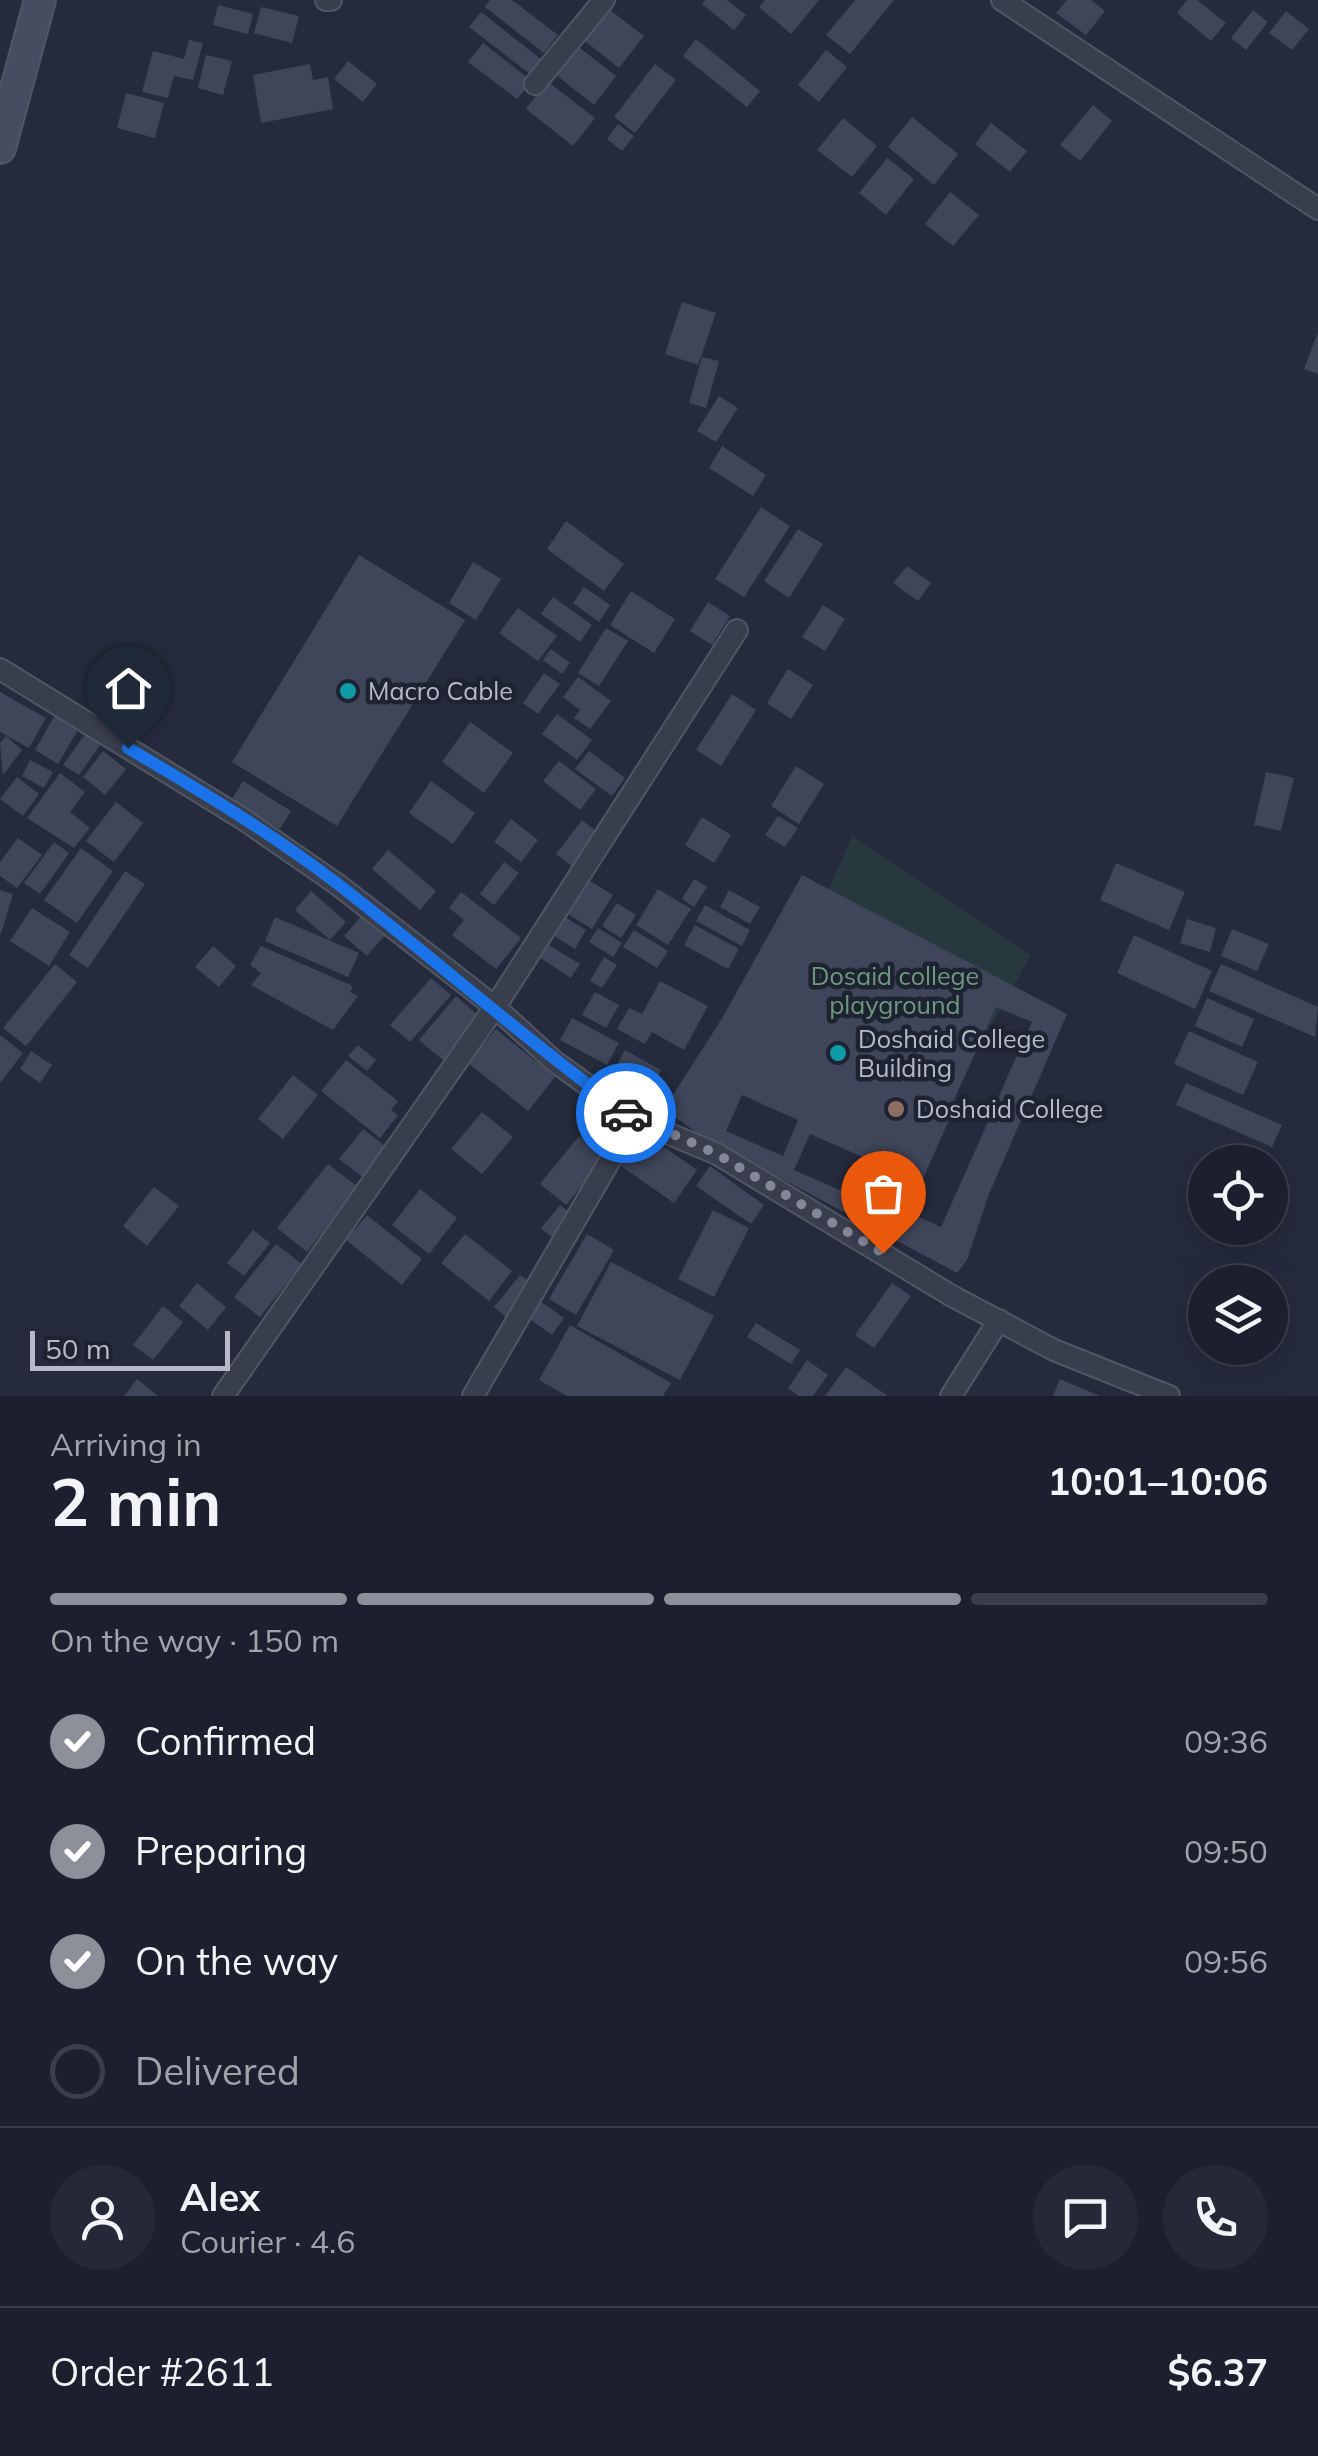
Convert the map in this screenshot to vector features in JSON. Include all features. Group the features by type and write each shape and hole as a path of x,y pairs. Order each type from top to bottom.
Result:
{"main road":[{"path":"0,148 40,0"}],"street":[{"path":"534,84 604,0"},
{"path":"1002,0 1318,210"},
{"path":"223,1396 494,1007 736,630"},
{"path":"0,669 337,884 494,1007 554,1061 634,1118 717,1154 952,1296 1054,1350 1170,1396"},
{"path":"474,1396 634,1118"},
{"path":"951,1396 999,1320"}],"green space":[{"name":"Dosaid college playground","path":"852,836 1031,955 946,1104 763,1039"}],"building":[{"path":"490,0 512,0 558,35 544,53 485,7"},
{"path":"705,0 727,0 746,15 734,30 702,4"},
{"path":"765,0 819,0 791,34 759,7"},
{"path":"855,0 894,0 850,54 826,35"},
{"path":"1067,0 1091,0 1105,11 1086,35 1056,13"},
{"path":"1187,0 1197,0 1226,23 1211,41 1177,13"},
{"path":"218,5 253,14 248,34 213,25"},
{"path":"605,6 644,36 619,68 580,37"},
{"path":"261,7 299,16 292,43 254,33"},
{"path":"1253,10 1268,22 1246,50 1231,38"},
{"path":"1286,11 1309,29 1292,50 1269,33"},
{"path":"481,12 541,59 530,74 469,27"},
{"path":"696,39 760,91 747,107 683,56"},
{"path":"189,40 203,43 193,80 174,76 168,98 142,92 153,51 184,59"},
{"path":"572,42 616,76 594,105 550,70"},
{"path":"483,43 532,81 517,99 468,62"},
{"path":"826,50 847,67 819,102 798,85"},
{"path":"206,55 232,61 223,95 198,88"},
{"path":"348,61 377,84 363,102 334,79"},
{"path":"310,64 313,80 328,77 333,109 261,123 253,75"},
{"path":"655,64 676,80 635,133 614,117"},
{"path":"547,81 595,118 573,146 526,109"},
{"path":"126,93 164,103 155,138 117,128"},
{"path":"1093,105 1112,121 1080,161 1060,145"},
{"path":"912,117 958,154 934,185 888,147"},
{"path":"843,118 877,146 852,177 817,150"},
{"path":"991,123 1027,151 1010,172 975,144"},
{"path":"618,124 634,136 622,151 607,139"},
{"path":"887,158 914,179 886,215 859,193"},
{"path":"950,192 979,215 953,246 925,224"},
{"path":"682,302 716,313 698,365 665,354"},
{"path":"1318,332 1318,374 1304,369"},
{"path":"702,357 719,361 706,408 689,403"},
{"path":"719,396 738,408 716,442 697,431"},
{"path":"722,446 766,475 753,496 709,468"},
{"path":"761,507 790,526 744,597 715,579"},
{"path":"566,521 624,564 604,591 547,549"},
{"path":"798,529 823,544 789,598 764,581"},
{"name":"Macro Cable","path":"359,555 465,620 337,826 232,762"},
{"path":"473,562 501,579 476,620 449,603"},
{"path":"907,566 931,583 918,601 893,583"},
{"path":"584,587 610,605 599,622 573,603"},
{"path":"631,591 675,619 654,653 610,625"},
{"path":"553,597 592,625 580,642 541,614"},
{"path":"708,602 730,616 712,645 690,631"},
{"path":"823,605 845,619 825,651 802,637"},
{"path":"518,608 557,636 538,661 499,633"},
{"path":"606,628 628,641 599,686 578,673"},
{"path":"551,649 570,663 562,674 543,660"},
{"path":"788,669 813,685 791,719 767,703"},
{"path":"544,673 560,684 538,714 523,703"},
{"path":"578,677 611,701 590,729 574,718 580,710 563,697"},
{"path":"0,692 46,718 29,748 0,732"},
{"path":"732,694 756,710 721,766 696,750"},
{"path":"557,714 592,740 577,760 542,734"},
{"path":"55,715 79,728 58,764 35,750"},
{"path":"470,722 513,753 484,793 442,762"},
{"path":"86,733 101,744 79,775 63,765"},
{"path":"6,736 22,750 3,775 0,743"},
{"path":"103,751 126,769 105,795 83,777"},
{"path":"589,751 625,778 612,796 575,769"},
{"path":"30,760 53,772 44,788 22,776"},
{"path":"559,761 596,789 580,810 543,781"},
{"path":"796,766 824,784 799,824 771,806"},
{"path":"1266,772 1294,778 1281,831 1254,825"},
{"path":"60,773 85,792 70,812 90,828 74,848 27,818"},
{"path":"17,777 39,794 23,816 0,799"},
{"path":"243,781 291,811 280,829 232,799"},
{"path":"431,781 475,813 453,844 409,813"},
{"path":"116,802 143,823 114,862 86,841"},
{"path":"778,816 798,828 785,847 765,835"},
{"path":"702,817 731,835 714,863 685,845"},
{"path":"511,819 538,840 521,862 494,842"},
{"path":"582,820 601,835 575,869 556,854"},
{"path":"18,838 42,855 17,888 0,876 0,862"},
{"path":"54,842 69,853 40,894 24,883"},
{"path":"81,848 113,871 77,923 44,900"},
{"path":"388,850 436,891 420,910 372,869"},
{"path":"504,862 519,873 494,905 480,894"},
{"path":"1116,863 1185,892 1169,930 1100,900"},
{"path":"125,871 145,884 88,968 69,955"},
{"name":"Doshaid College Building","path":"802,875 1067,1014 989,1194 967,1260 957,1273 697,1133 664,1109 721,1020","holes":["996,1007 1032,1022 990,1116 954,1100","742,1095 798,1120 783,1156 726,1131","955,1107 988,1122 941,1227 908,1212","810,1134 901,1174 885,1210 794,1170"]},
{"path":"587,879 613,895 592,929 566,913"},
{"path":"694,879 707,887 694,907 682,899"},
{"path":"658,889 691,909 668,945 636,925"},
{"path":"0,890 13,894 1,934 0,933"},
{"path":"729,890 760,907 750,924 720,907"},
{"path":"311,891 346,922 330,940 295,910"},
{"path":"461,892 521,938 496,969 452,935 464,920 449,908"},
{"path":"617,903 636,915 621,938 602,926"},
{"path":"705,905 750,930 742,946 696,921"},
{"path":"32,908 70,932 49,966 10,941"},
{"path":"363,914 386,934 367,956 344,936"},
{"path":"563,916 586,930 575,949 551,934"},
{"path":"275,917 359,953 348,977 265,941"},
{"path":"1187,919 1216,928 1210,952 1180,943"},
{"path":"695,925 739,949 728,969 684,945"},
{"path":"598,928 622,943 613,957 589,942"},
{"path":"1232,929 1269,944 1257,971 1221,956"},
{"path":"634,930 668,951 657,968 623,947"},
{"path":"1134,935 1212,971 1195,1009 1117,973"},
{"path":"547,944 580,964 571,978 539,957"},
{"path":"213,946 236,966 219,987 195,967"},
{"path":"261,946 353,986 350,992 358,996 333,1030 251,985 261,973 250,965"},
{"path":"604,957 617,965 602,988 590,981"},
{"path":"55,964 77,982 26,1046 3,1028"},
{"path":"1221,964 1318,1007 1315,1037 1209,991"},
{"path":"431,978 451,995 410,1042 390,1025"},
{"path":"660,981 708,1006 684,1050 652,1032 645,1044 617,1029 629,1008 642,1014"},
{"path":"595,992 619,1005 606,1028 582,1015"},
{"path":"456,996 481,1018 444,1061 419,1040"},
{"path":"1207,998 1254,1019 1242,1047 1195,1026"},
{"path":"572,1018 619,1043 607,1065 560,1040"},
{"path":"496,1029 555,1077 528,1111 468,1063"},
{"path":"1189,1031 1258,1062 1243,1095 1174,1064"},
{"path":"0,1035 23,1053 0,1083"},
{"path":"358,1045 376,1060 367,1071 348,1056"},
{"path":"625,1050 661,1070 639,1110 603,1090"},
{"path":"31,1051 52,1065 40,1083 20,1069"},
{"path":"346,1060 398,1101 391,1110 398,1115 380,1138 321,1091"},
{"path":"293,1075 318,1095 283,1139 258,1119"},
{"path":"1186,1083 1282,1125 1273,1145 1267,1145 1176,1105"},
{"path":"599,1104 624,1124 605,1147 581,1128"},
{"path":"482,1112 513,1137 482,1174 451,1149"},
{"path":"363,1129 389,1149 365,1179 339,1159"},
{"path":"644,1133 697,1170 674,1203 621,1166"},
{"path":"579,1136 605,1157 566,1205 540,1184"},
{"path":"328,1164 358,1187 307,1252 277,1228"},
{"path":"710,1166 764,1205 751,1224 696,1186"},
{"path":"154,1187 179,1206 147,1246 123,1226"},
{"path":"420,1189 457,1218 429,1254 392,1225"},
{"path":"560,1205 573,1215 554,1239 541,1228"},
{"path":"713,1210 749,1228 714,1297 678,1279"},
{"path":"367,1215 422,1259 402,1285 346,1240"},
{"path":"253,1230 270,1243 244,1276 227,1263"},
{"path":"465,1234 512,1271 489,1301 441,1263"},
{"path":"587,1234 614,1250 576,1315 549,1299"},
{"path":"276,1244 302,1264 260,1317 234,1297"},
{"path":"611,1262 714,1316 680,1380 577,1326"},
{"path":"520,1275 533,1285 507,1318 494,1307"},
{"path":"197,1283 226,1307 208,1330 179,1306"},
{"path":"892,1283 911,1296 874,1348 855,1335"},
{"path":"540,1301 564,1318 552,1335 528,1318"},
{"path":"163,1306 183,1322 153,1360 133,1345"},
{"path":"756,1323 800,1350 791,1364 747,1337"},
{"path":"570,1325 671,1383 663,1396 567,1396 539,1380"},
{"path":"807,1360 828,1375 813,1396 799,1396 788,1388"},
{"path":"846,1367 888,1396 825,1396"},
{"path":"137,1379 158,1396 124,1396"},
{"path":"1060,1379 1100,1396 1053,1396"}],"way so far":[{"path":"626,1113 717,1154 883,1253"}],"place":[{"name":"Macro Cable","path":"348,691"},
{"name":"Doshaid College Building","path":"838,1053"},
{"name":"Doshaid College","path":"896,1109"}],"route":[{"path":"128,748 337,884 494,1007 554,1061 626,1113"}]}
